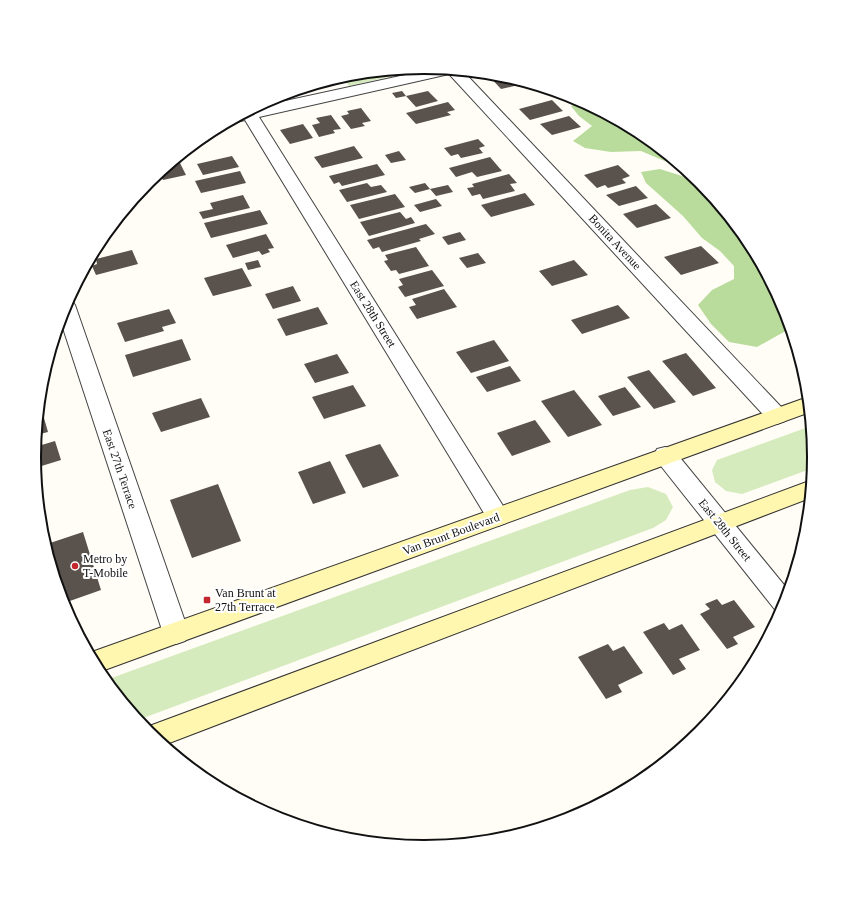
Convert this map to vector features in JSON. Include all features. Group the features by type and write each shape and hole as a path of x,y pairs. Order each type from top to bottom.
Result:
{"main road":[{"name":"Van Brunt Boulevard","path":"100,660 804,406"},
{"path":"160,734 805,490"}],"street":[{"path":"261,110 429,74"},
{"name":"Bonita Avenue","path":"458,75 777,416"},
{"name":"East 28th Street","path":"246,118 498,517"},
{"name":"East 27th Terrace","path":"68,314 176,633"},
{"name":"East 28th Street","path":"665,455 780,598"}],"green space":[{"path":"401,74 349,86 346,82"},
{"path":"574,104 616,125 637,138 670,163 641,151 611,152 585,148 573,141 592,126 579,116 571,106"},
{"path":"660,169 682,176 688,180 712,204 728,223 756,265 768,287 786,331 757,347 729,342 711,324 698,305 712,290 734,279 734,266 720,251 702,238 683,216 646,183 641,172"},
{"path":"806,428 806,470 742,494 726,491 715,482 712,470 717,460"},
{"path":"648,487 666,494 673,507 666,520 653,528 144,718 120,690 112,678 630,490"}],"building":[{"path":"493,80 517,85 501,89"},
{"path":"402,91 406,96 396,98 392,93"},
{"path":"428,91 438,101 416,107 406,96"},
{"path":"552,100 563,111 530,120 519,109"},
{"path":"448,102 455,110 447,112 451,115 416,124 406,113"},
{"path":"361,108 371,121 362,123 365,126 351,129 341,116 349,114 347,111"},
{"path":"331,115 341,129 333,130 335,133 319,137 312,125 320,123 316,118"},
{"path":"569,116 581,127 552,135 540,124"},
{"path":"303,124 313,138 290,144 280,130"},
{"path":"478,139 485,146 479,148 483,153 461,158 458,154 451,156 444,148"},
{"path":"354,146 363,158 322,168 314,157"},
{"path":"399,151 406,160 391,163 385,155"},
{"path":"232,156 239,167 203,175 197,164"},
{"path":"490,157 502,171 477,177 472,172 456,177 449,168"},
{"path":"180,162 186,175 163,180 162,178"},
{"path":"377,164 385,175 342,186 339,182 334,184 329,176"},
{"path":"618,165 630,176 622,179 626,183 608,188 605,185 597,188 584,175"},
{"path":"240,171 246,183 201,193 195,181"},
{"path":"509,174 517,183 510,184 515,191 483,199 480,194 472,196 467,188 474,187 472,184"},
{"path":"367,183 371,187 381,185 387,192 347,202 339,190"},
{"path":"425,183 430,189 415,193 409,187"},
{"path":"448,185 453,192 436,196 430,189"},
{"path":"636,186 648,198 619,206 606,195"},
{"path":"525,193 535,205 491,217 481,205"},
{"path":"395,194 405,207 359,219 350,205"},
{"path":"243,195 250,208 203,219 199,212 213,209 210,203"},
{"path":"436,199 442,206 420,212 414,205"},
{"path":"656,204 671,218 637,228 623,214"},
{"path":"260,210 268,224 211,238 204,223"},
{"path":"400,212 406,219 411,217 415,223 369,236 360,222"},
{"path":"426,224 435,234 419,239 421,241 382,252 379,247 373,249 367,240"},
{"path":"460,232 466,240 448,245 442,237"},
{"path":"266,234 274,248 268,249 270,252 262,255 259,251 233,258 226,245"},
{"path":"701,246 719,263 681,275 664,257"},
{"path":"416,247 429,266 399,274 396,270 391,271 384,261 388,260 385,255"},
{"path":"132,250 138,264 96,275 92,266 97,264 96,259"},
{"path":"478,253 486,263 467,268 459,258"},
{"path":"258,260 261,267 248,270 245,263"},
{"path":"574,260 588,275 552,286 539,271"},
{"path":"242,268 252,286 213,296 204,278"},
{"path":"432,270 444,286 405,297 398,287 403,285 399,279"},
{"path":"293,286 301,301 273,309 265,294"},
{"path":"444,289 457,307 417,319 409,307 416,305 412,299"},
{"path":"618,305 630,318 582,334 571,320"},
{"path":"318,307 328,324 286,336 277,319"},
{"path":"169,309 176,323 162,327 164,331 125,342 117,323"},
{"path":"182,339 191,360 133,377 125,355"},
{"path":"494,340 509,361 471,373 456,352"},
{"path":"686,353 716,388 693,396 662,361"},
{"path":"337,354 349,373 315,383 304,364"},
{"path":"510,366 521,381 487,392 476,377"},
{"path":"649,370 676,402 654,409 627,377"},
{"path":"353,385 366,406 324,419 312,397"},
{"path":"625,387 641,407 613,416 598,396"},
{"path":"574,390 602,425 568,437 541,401"},
{"path":"201,398 210,417 161,432 152,413"},
{"path":"43,416 48,432 42,434"},
{"path":"535,420 551,442 512,456 497,433"},
{"path":"55,441 61,460 41,466 41,445"},
{"path":"380,444 399,476 363,488 345,455"},
{"path":"330,461 346,493 313,504 298,472"},
{"path":"218,484 241,541 192,558 170,500"},
{"name":"Metro by T-Mobile","path":"83,532 101,590 69,601 61,580 51,543"},
{"path":"717,599 722,605 734,600 755,627 733,637 738,644 727,649 700,614 710,609 705,604"},
{"path":"664,623 669,630 682,624 700,650 679,659 686,669 673,675 643,632"},
{"path":"608,644 613,651 624,646 643,673 618,685 622,692 606,699 578,657"}],"place":[{"name":"Metro by T-Mobile","path":"75,566"},
{"name":"Van Brunt at 27th Terrace","path":"207,600"}]}
